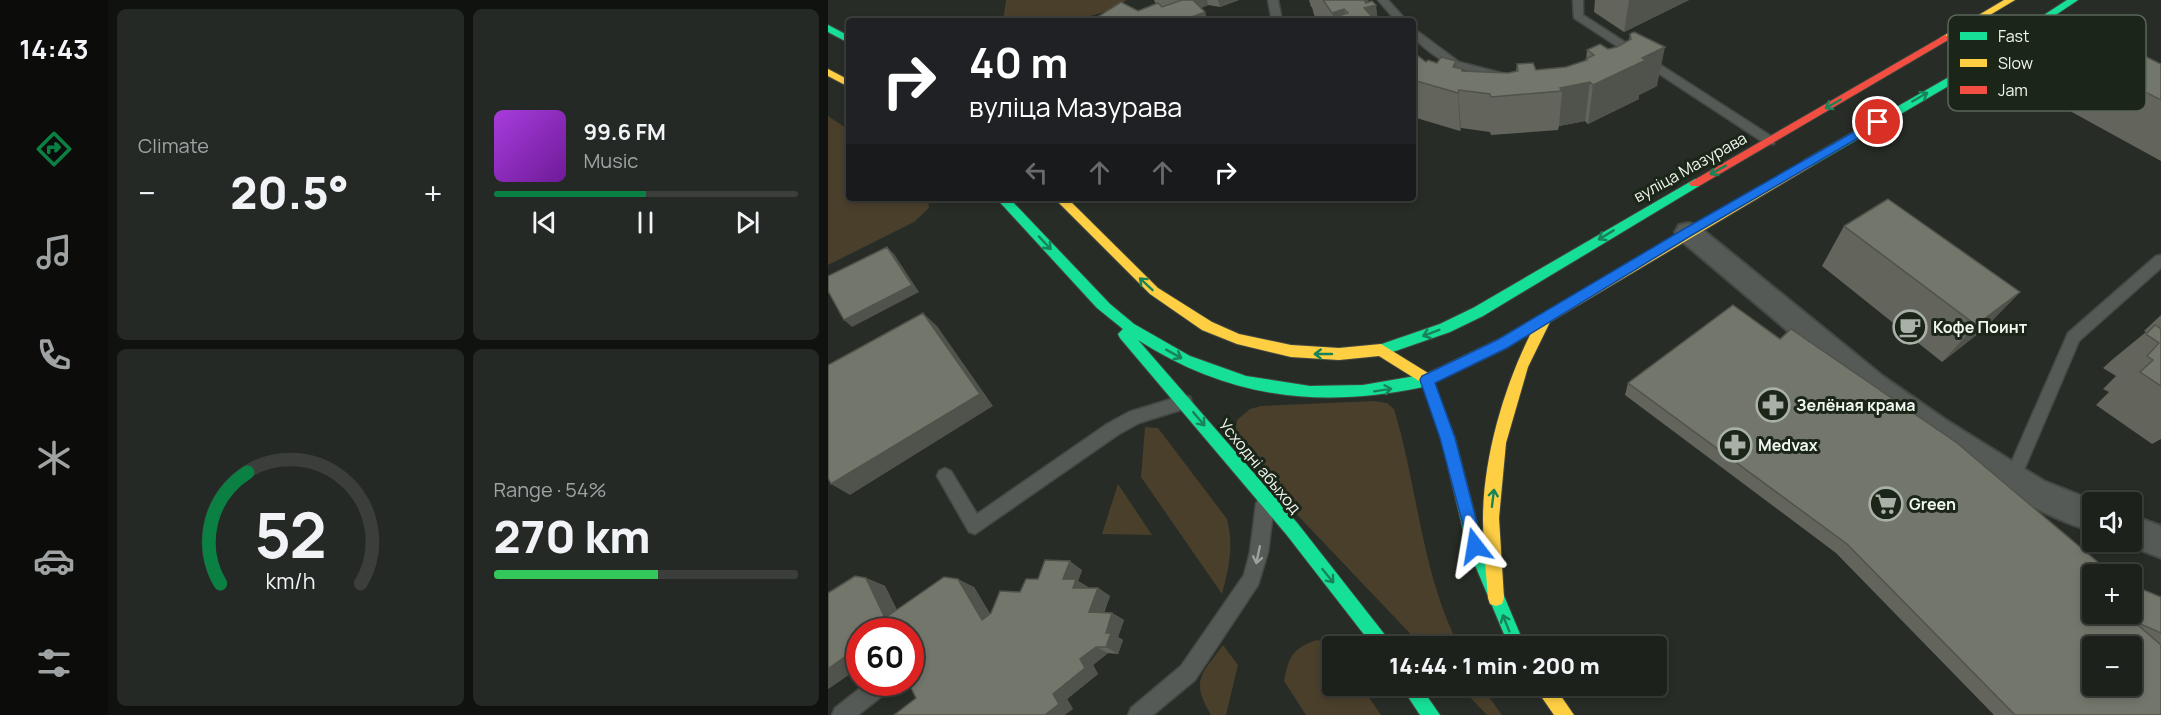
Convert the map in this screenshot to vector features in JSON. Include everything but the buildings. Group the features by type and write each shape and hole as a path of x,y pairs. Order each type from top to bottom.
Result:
{"main road":[{"name":"вуліца Мазурава","path":"1984,15 2010,0"},
{"path":"2050,15 2073,0"},
{"path":"828,28 846,38"},
{"name":"вуліца Мазурава","path":"1063,201 1162,298 1182,314 1209,328 1253,344 1299,353 1351,354 1381,350 1445,328 1478,312 1656,205 1948,36"},
{"path":"828,72 846,82"},
{"path":"1007,201 1108,310 1179,356 1245,383 1298,392 1334,394 1371,392 1427,380 1492,350 1545,319 1680,225 1948,82"},
{"path":"1656,205 1680,225"},
{"name":"Усходні абыход","path":"1108,310 1138,353 1184,402 1266,498 1375,636"},
{"path":"1496,598 1491,518 1499,443 1521,367 1545,319"},
{"path":"1381,350 1427,380 1448,438 1475,546 1513,636"},
{"path":"1417,696 1431,715"},
{"path":"1551,696 1565,715"}],"street":[{"path":"1680,225 1874,386 1935,429 2033,492 2082,512"},
{"path":"2142,535 2161,542"}],"lane":[{"path":"1273,0 1276,18"},
{"path":"1383,0 1399,18"},
{"path":"1582,2 1578,16 1770,141"},
{"path":"1416,34 1428,46 1455,64 1506,78"},
{"path":"2012,479 2073,337 2161,260"},
{"path":"945,476 975,526 1113,429 1135,417 1184,402"},
{"path":"1138,715 1188,673 1226,621 1252,579 1259,552 1266,498"},
{"path":"842,715 866,696"}],"shaded area":[{"path":"1006,0 1127,0 1113,8 1083,18 1003,18"},
{"path":"828,116 846,128 846,201 928,201 929,208 914,222 828,265"},
{"path":"1374,401 1387,403 1394,409 1428,559 1446,618 1454,636 1412,636 1245,460 1234,440 1237,420 1250,409 1261,406"},
{"path":"1145,427 1158,428 1227,519 1230,556 1222,594 1141,477"},
{"path":"1118,484 1152,535 1102,534"},
{"path":"1317,640 1322,641 1322,696 1368,696 1381,715 1306,715 1284,681 1293,654"},
{"path":"1223,645 1238,665 1226,715 1211,715 1201,693 1201,678"},
{"path":"1469,696 1488,696 1502,715 1487,715"}],"traffic: fast":[{"path":"2050,15 2073,0"},
{"path":"828,28 846,38"},
{"path":"1808,163 1948,82"},
{"path":"1381,350 1445,328 1478,312 1695,183"},
{"path":"1005,201 1105,308 1130,328 1185,360 1246,382 1310,392 1363,391 1427,380"},
{"path":"1125,334 1292,529 1375,636"},
{"path":"1427,380 1448,438 1475,546 1513,636"},
{"path":"1417,696 1431,715"}],"traffic: slow":[{"path":"1984,15 2010,0"},
{"path":"828,72 846,82"},
{"path":"1427,380 1502,344 1808,163"},
{"path":"1063,201 1154,291 1207,326 1237,339 1291,351 1339,354 1381,350 1427,380"},
{"path":"1496,598 1491,518 1499,443 1521,367 1545,319"},
{"path":"1551,696 1565,715"}],"traffic: jam":[{"path":"1695,183 1945,38"}],"place":[{"name":"Кофе Поинт","path":"1910,327"},
{"name":"Зелёная крама","path":"1773,405"},
{"name":"Medvax","path":"1735,445"},
{"name":"Green","path":"1886,504"}],"route":[{"path":"1475,546 1448,438 1427,380 1502,344 1688,232 1878,122"}]}
